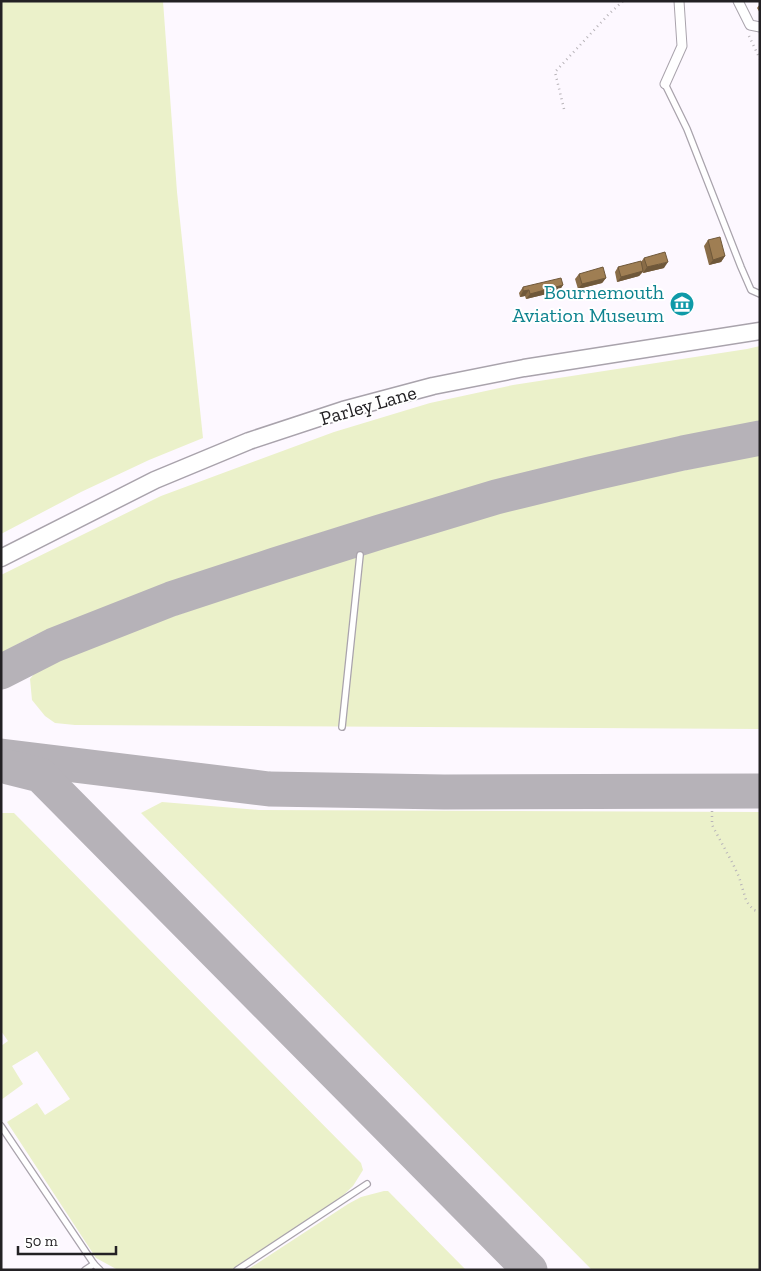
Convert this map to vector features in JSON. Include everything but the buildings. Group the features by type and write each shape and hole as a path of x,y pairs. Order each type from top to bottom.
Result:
{"main road":[{"name":"Parley Lane","path":"1,558 155,480 249,441 343,410 433,386 524,368 760,331"}],"street":[{"path":"665,84 682,46 679,1"},
{"path":"738,1 753,29"}],"lane":[{"path":"665,84 686,129 740,268 751,290 760,294"},
{"path":"342,727 360,555"},
{"path":"1,1126 94,1264 100,1270"},
{"path":"237,1270 367,1184"},
{"path":"85,1270 94,1264"}],"path":[{"path":"564,109 555,72 623,1"},
{"path":"753,29 760,59"},
{"path":"712,811 712,825 739,877 746,900 754,910 760,912"}],"green space":[{"path":"1,1 163,1 177,192 203,438 149,460 81,492 1,534"},
{"path":"760,346 760,422 666,440 507,477 323,532 169,583 35,635 1,653 1,575 161,496 334,432 430,403 513,385"},
{"path":"760,455 760,729 75,725 55,723 45,716 32,700 30,679 37,670 120,635 284,578 522,507 621,483"},
{"path":"162,802 259,810 760,812 760,1270 592,1270 141,813"},
{"path":"1,813 14,813 361,1163 363,1170 353,1186 336,1202 231,1270 118,1270 96,1258 7,1122 37,1103 45,1115 70,1099 37,1051 12,1066 23,1084 1,1100 1,1046 8,1041 1,1031"},
{"path":"388,1191 466,1270 247,1270 348,1204 361,1197"}],"taxiway":[{"path":"1,672 54,645 171,599 380,532 496,497 683,453 760,438"},
{"path":"1,756 269,789 444,792 760,791"},
{"path":"8,767 40,775 530,1270"}],"place":[{"name":"Bournemouth Aviation Museum","path":"682,304"}]}
